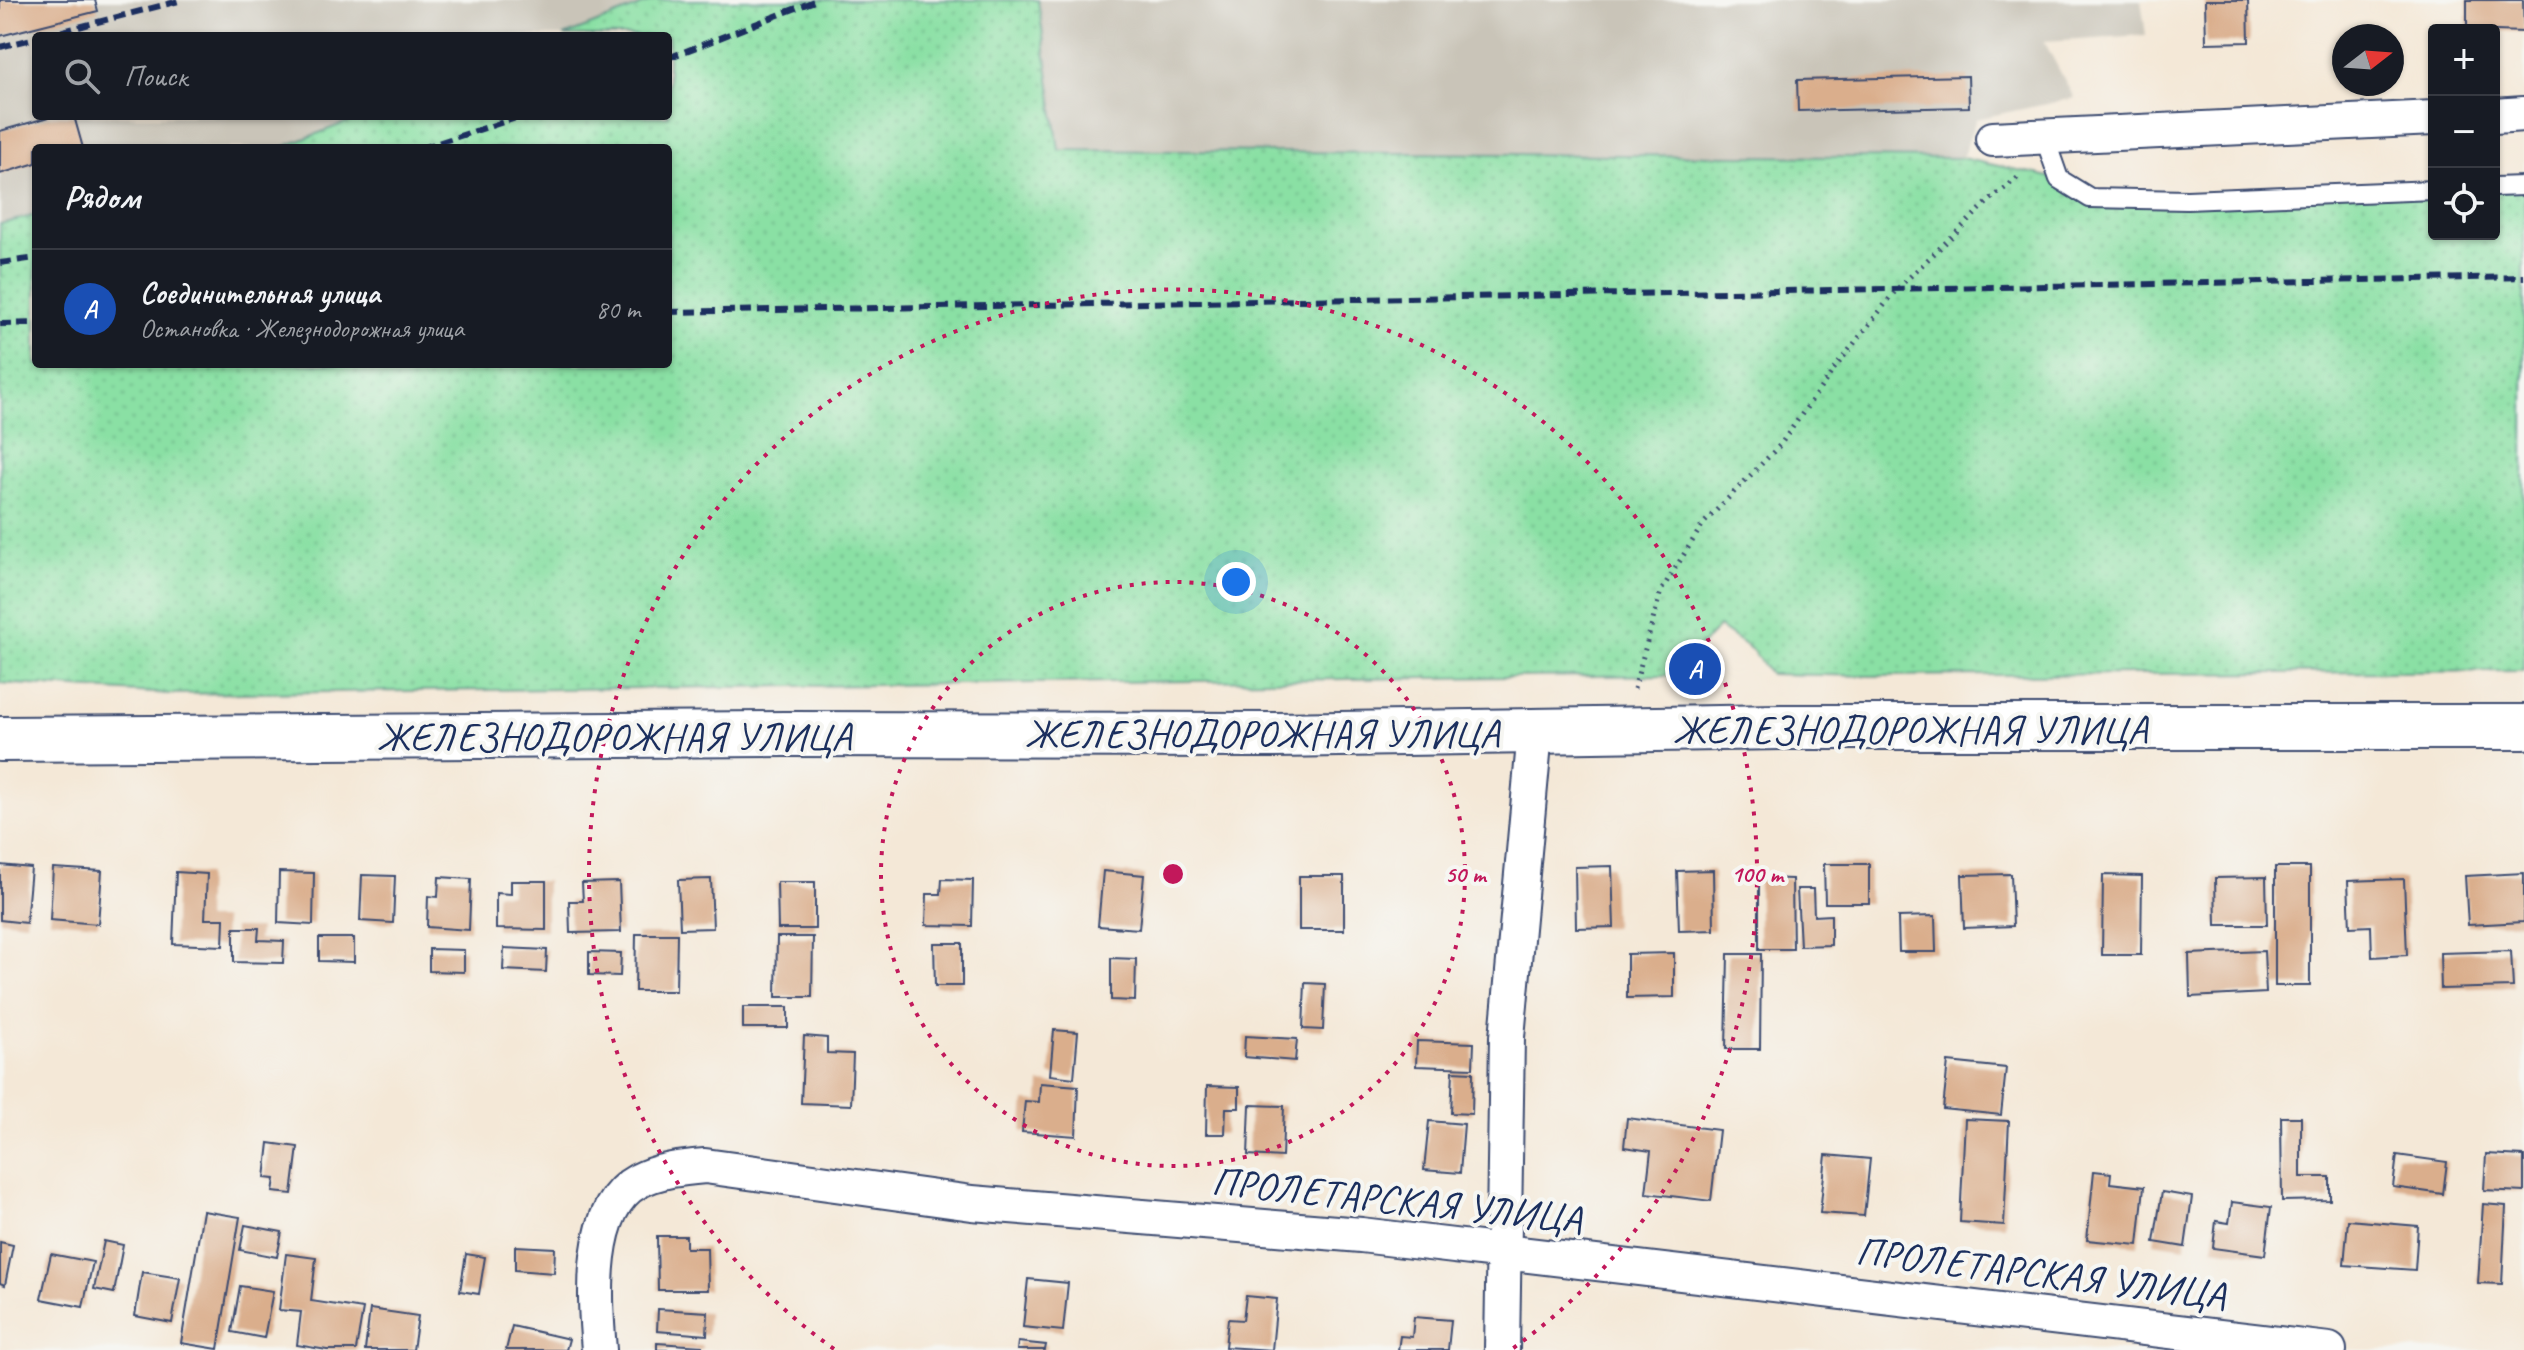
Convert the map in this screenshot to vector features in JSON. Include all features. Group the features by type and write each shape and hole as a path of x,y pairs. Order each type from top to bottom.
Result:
{"street":[{"path":"2500,116 2524,114"},
{"path":"1993,139 2046,144 2428,118"},
{"name":"ЖЕЛЕЗНОДОРОЖНАЯ УЛИЦА","path":"0,739 786,734 1275,735 1782,727 2524,727"},
{"path":"1502,1350 1507,1037 1535,732"},
{"name":"ПРОЛЕТАРСКАЯ УЛИЦА","path":"599,1350 595,1306 597,1258 605,1225 619,1200 635,1182 666,1170 705,1166 972,1203 1361,1235 2329,1350"}],"lane":[{"path":"2046,144 2059,179 2090,198 2187,200 2428,190"},
{"path":"2500,187 2524,186"}],"path":[{"path":"1623,730 1661,591 1703,524 1780,445 1897,289 2046,144"}],"shaded area":[{"path":"0,0 655,0 574,32 32,32 32,120 352,120 291,144 32,144 32,216 0,224"},
{"path":"1038,0 2141,0 2146,35 2044,41 2074,98 1976,119 1962,158 1058,150"}],"green space":[{"path":"655,0 1038,0 1059,150 1962,158 2059,179 2091,198 2428,190 2428,240 2500,240 2500,187 2524,186 2524,671 1873,676 1770,674 1752,650 1719,627 1672,675 169,694 0,683 0,224 32,216 32,368 672,368 672,144 291,144 352,120 672,120 672,32 574,32"}],"building":[{"path":"0,0 95,0 98,11 0,36"},
{"path":"2205,0 2248,0 2249,42 2206,43"},
{"path":"2467,0 2523,0 2524,32 2500,31 2500,24 2467,24"},
{"path":"1968,76 1969,107 1798,111 1797,80"},
{"path":"39,120 75,120 82,144 32,144 32,164 0,174 0,131"},
{"path":"1824,864 1869,864 1869,903 1825,903"},
{"path":"0,865 31,868 26,923 0,920"},
{"path":"1612,866 1614,927 1576,928 1575,867"},
{"path":"2275,867 2310,867 2310,986 2275,986"},
{"path":"53,868 102,871 98,924 50,920"},
{"path":"1713,870 1714,930 1679,931 1677,871"},
{"path":"1103,871 1144,875 1139,929 1098,926"},
{"path":"176,872 207,874 205,919 224,919 223,946 173,944"},
{"path":"279,872 314,873 313,925 278,923"},
{"path":"2524,873 2524,922 2468,925 2465,876"},
{"path":"2011,874 2013,926 1964,928 1962,875"},
{"path":"362,875 395,876 393,923 360,921"},
{"path":"2103,875 2142,876 2141,955 2102,955"},
{"path":"1299,876 1344,876 1344,930 1299,930"},
{"path":"439,877 471,879 469,930 427,927 428,896 438,897"},
{"path":"2266,877 2267,925 2216,925 2215,878"},
{"path":"1759,878 1792,879 1793,949 1759,949"},
{"path":"711,879 713,928 680,929 678,880"},
{"path":"942,879 973,880 972,926 926,925 927,894 941,894"},
{"path":"2404,879 2407,955 2372,957 2371,926 2350,927 2348,881"},
{"path":"511,881 546,881 546,930 496,929 496,893 511,894"},
{"path":"619,882 621,932 570,933 569,901 583,901 582,883"},
{"path":"777,882 815,882 815,929 778,929"},
{"path":"1797,889 1813,889 1814,916 1831,915 1831,945 1800,946"},
{"path":"1935,916 1936,952 1899,952 1898,917"},
{"path":"234,928 259,928 258,940 284,941 283,963 234,962"},
{"path":"636,934 677,934 676,991 635,991"},
{"path":"777,937 813,937 812,997 776,997"},
{"path":"319,938 354,938 354,962 319,961"},
{"path":"934,943 962,943 962,986 935,986"},
{"path":"504,948 547,950 546,972 503,970"},
{"path":"429,949 464,950 464,972 429,971"},
{"path":"2264,951 2266,993 2190,997 2189,954"},
{"path":"2511,951 2513,987 2441,989 2440,953"},
{"path":"589,952 621,953 620,976 589,975"},
{"path":"1674,953 1674,997 1627,998 1627,954"},
{"path":"1728,954 1761,954 1760,1049 1726,1049"},
{"path":"1111,958 1136,959 1135,1001 1111,1000"},
{"path":"1305,983 1325,984 1323,1030 1303,1029"},
{"path":"743,1007 788,1007 788,1028 743,1028"},
{"path":"1054,1030 1078,1032 1074,1078 1050,1075"},
{"path":"804,1036 827,1038 827,1053 853,1054 851,1105 801,1103"},
{"path":"1245,1036 1297,1039 1295,1061 1244,1057"},
{"path":"1417,1041 1474,1043 1473,1068 1416,1066"},
{"path":"1948,1062 2006,1068 2001,1115 1943,1109"},
{"path":"1453,1071 1473,1072 1472,1114 1451,1113"},
{"path":"1040,1083 1078,1086 1076,1136 1022,1132 1025,1101 1039,1102"},
{"path":"1207,1086 1239,1087 1239,1108 1226,1108 1225,1134 1206,1134"},
{"path":"1250,1105 1284,1106 1282,1157 1248,1155"},
{"path":"2281,1117 2301,1117 2301,1177 2330,1177 2330,1200 2282,1201"},
{"path":"1627,1118 1719,1130 1711,1201 1646,1193 1651,1151 1624,1147"},
{"path":"1965,1119 2009,1121 2004,1225 1960,1222"},
{"path":"1429,1121 1464,1124 1460,1173 1424,1170"},
{"path":"269,1143 298,1147 292,1194 273,1192 275,1179 265,1178"},
{"path":"2486,1154 2524,1156 2524,1192 2484,1190"},
{"path":"1826,1155 1870,1159 1864,1216 1820,1213"},
{"path":"2397,1155 2447,1162 2443,1194 2393,1187"},
{"path":"2094,1171 2111,1173 2110,1183 2144,1187 2138,1245 2087,1240"},
{"path":"2162,1192 2192,1197 2185,1247 2154,1242"},
{"path":"2232,1202 2271,1207 2265,1255 2213,1248 2216,1221 2229,1223"},
{"path":"2483,1204 2506,1206 2502,1284 2478,1283"},
{"path":"203,1211 240,1217 218,1349 181,1343"},
{"path":"2348,1220 2418,1226 2415,1270 2344,1265"},
{"path":"245,1225 282,1232 277,1257 240,1250"},
{"path":"657,1236 686,1236 686,1248 707,1248 708,1290 658,1290"},
{"path":"104,1241 123,1245 114,1293 94,1289"},
{"path":"0,1242 13,1245 5,1285 0,1283"},
{"path":"515,1246 555,1248 554,1273 515,1270"},
{"path":"51,1254 93,1262 83,1307 41,1299"},
{"path":"286,1254 316,1258 311,1301 363,1309 356,1350 327,1350 297,1345 301,1312 279,1310"},
{"path":"466,1254 485,1257 479,1294 460,1291"},
{"path":"142,1272 180,1278 172,1323 135,1316"},
{"path":"1028,1279 1068,1283 1063,1331 1023,1327"},
{"path":"240,1286 273,1291 264,1338 232,1332"},
{"path":"1246,1296 1277,1299 1272,1350 1225,1347 1228,1319 1243,1320"},
{"path":"370,1309 418,1316 413,1350 365,1350"},
{"path":"658,1309 708,1312 707,1335 657,1331"},
{"path":"1414,1317 1451,1320 1448,1350 1398,1350 1400,1336 1412,1337"},
{"path":"512,1326 569,1339 566,1350 506,1350"},
{"path":"1018,1342 1046,1345 1045,1350 1017,1350"},
{"path":"657,1343 702,1346 702,1350 657,1350"}],"railway":[{"path":"59,32 183,0"},
{"path":"672,56 817,0"},
{"path":"0,47 32,39"},
{"path":"434,144 510,120"},
{"path":"0,263 32,259"},
{"path":"672,312 2524,277"},
{"path":"0,324 32,323"}],"place":[{"name":"Соединительная улица","path":"1695,669"}]}
